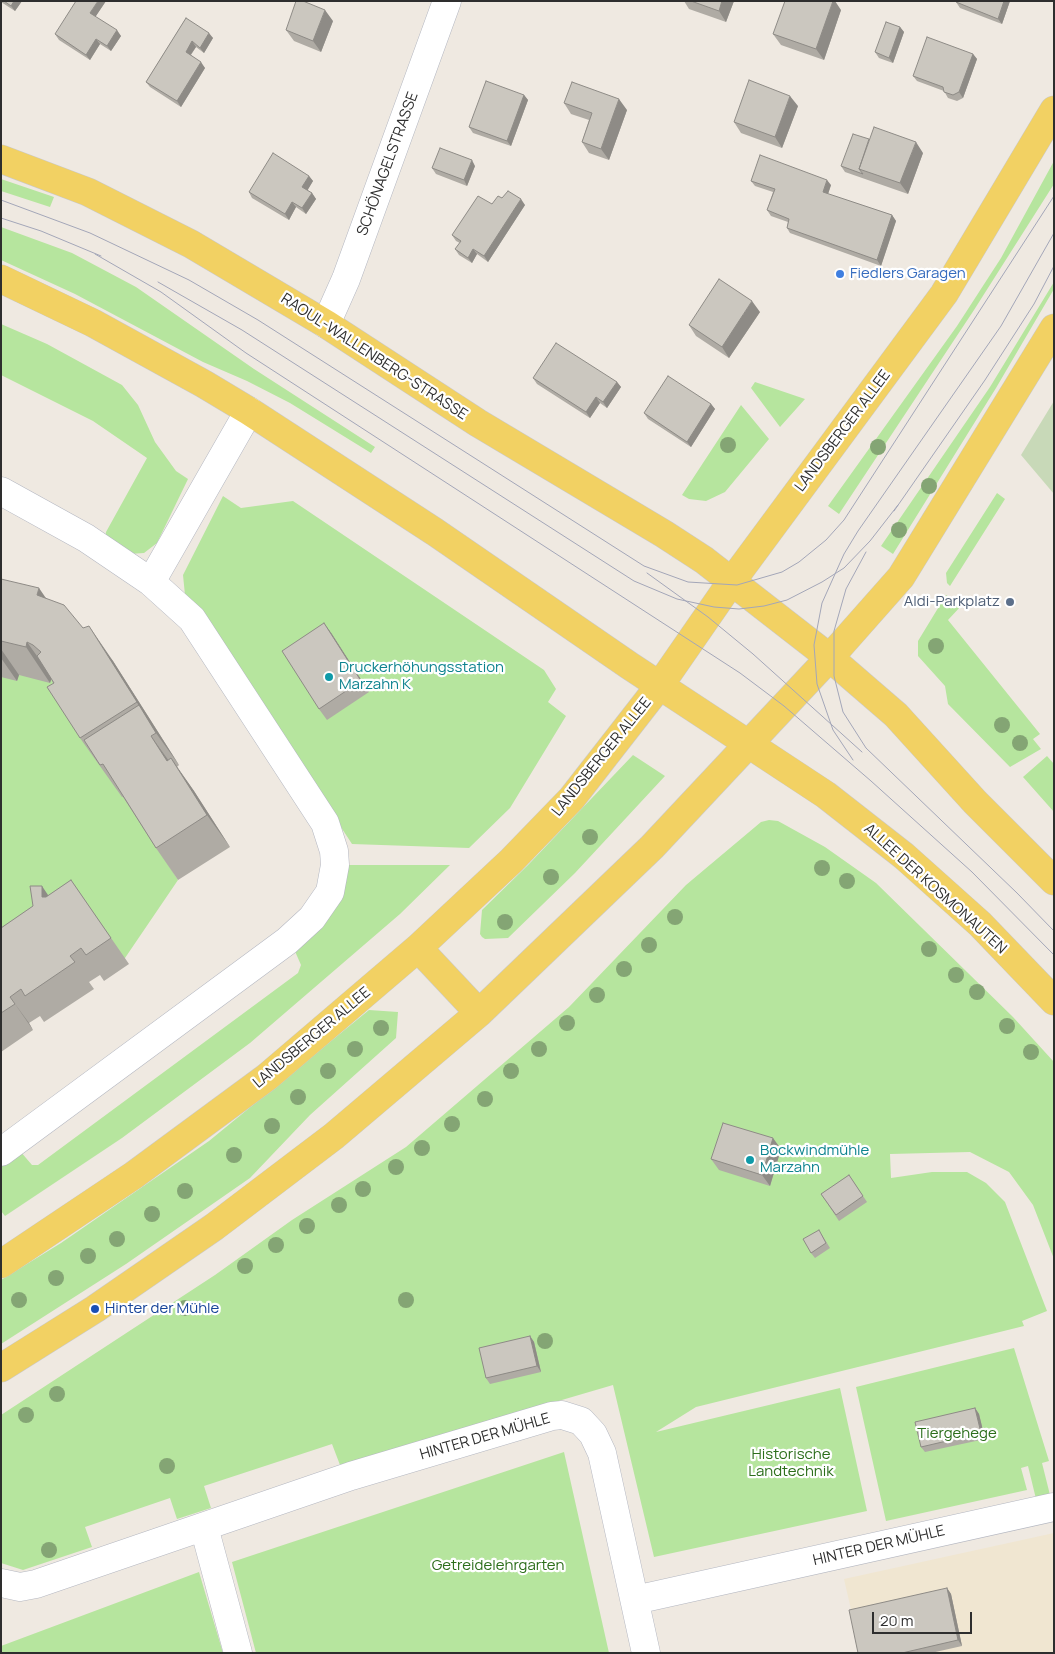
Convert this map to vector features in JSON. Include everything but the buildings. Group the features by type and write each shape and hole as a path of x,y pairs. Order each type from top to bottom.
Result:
{"main road":[{"name":"LANDSBERGER ALLEE","path":"1,1264 202,1127 282,1064 418,948 505,867 572,798 660,685 732,581 944,294 1054,110"},
{"name":"RAOUL-WALLENBERG-STRASSE","path":"1,159 88,192 191,244 326,324 478,423 664,534 732,581"},
{"path":"1,280 93,323 249,411 435,532 660,685"},
{"path":"1,1368 214,1227 371,1106 479,1013 652,847 830,658 901,577 1054,328"},
{"path":"732,581 830,658 896,715 975,802 1054,881"},
{"name":"ALLEE DER KOSMONAUTEN","path":"660,685 748,745 826,794 904,856 980,924 1054,1001"},
{"path":"418,948 479,1013"}],"street":[{"name":"SCHÖNAGELSTRASSE","path":"326,324 346,279 447,1"},
{"path":"151,582 249,411"},
{"path":"1,491 86,538 151,582 192,619 325,823 334,852 335,865 330,892 312,918 287,941 1,1152"},
{"name":"HINTER DER MÜHLE","path":"1,1583 20,1587 36,1584 351,1476 552,1416 572,1417 588,1427 602,1452 635,1600 1054,1507"},
{"path":"204,1527 238,1653"},
{"path":"635,1600 646,1653"}],"shaded area":[{"path":"1054,1533 1054,1653 861,1653 844,1579"}],"green space":[{"path":"1054,161 1054,184 974,310 839,514 828,506 957,326 1001,258"},
{"path":"1,179 54,197 50,207 1,191"},
{"path":"1,227 72,253 136,287 254,369 375,447 371,453 290,403 247,381 203,362 75,294 1,260"},
{"path":"1054,282 1054,289 996,388 893,554 881,546 990,387"},
{"path":"1,324 47,344 122,385 138,405 155,442 176,471 188,479 157,543 144,553 129,554 105,541 106,532 147,458 93,421 1,375"},
{"path":"755,382 805,399 780,427 751,388"},
{"path":"1054,401 1054,494 1021,455"},
{"path":"741,405 769,439 725,492 706,501 689,499 682,495"},
{"path":"997,493 1005,499 950,586 947,583 946,573"},
{"path":"223,496 241,508 293,501 544,670 556,689 548,702 566,716 510,808 469,848 352,844 236,667 185,595 183,575"},
{"path":"946,595 962,605 948,620 1040,734 1033,739 1041,749 1010,767 948,704 945,686 918,656 918,641"},
{"path":"19,675 52,677 107,772 125,796 178,880 125,958 1,964 1,677"},
{"path":"633,755 665,776 575,873 508,938 485,939 482,937 480,934 482,910 528,865"},
{"path":"1047,756 1054,764 1054,812 1023,777"},
{"name":"Historische Landtechnik","path":"769,820 778,821 825,847 876,883 1013,1017 1054,1062 1054,1259 1033,1205 1009,1172 970,1152 890,1154 891,1178 932,1172 967,1172 986,1183 1005,1202 1047,1311 1022,1321 1024,1326 696,1407 656,1432 840,1388 867,1511 654,1557 613,1385 340,1465 332,1444 204,1486 211,1508 177,1519 170,1498 85,1527 92,1547 23,1570 1,1563 1,1415 215,1275 292,1220 406,1147 569,1007 686,885 761,822"},
{"path":"347,865 450,865 400,914 250,1043 122,1138 5,1216 1,1211 1,1166 20,1151 32,1165 38,1165 298,973 301,965 294,949 341,896 347,879"},
{"path":"369,1010 398,1012 396,1038 310,1115 250,1178 126,1264 1,1344 1,1280 61,1243 209,1141"},
{"name":"Tiergehege","path":"1014,1348 1049,1461 1042,1463 1051,1499 1037,1503 1028,1466 1021,1468 1027,1490 886,1521 856,1387"},
{"name":"Getreidelehrgarten","path":"564,1452 609,1653 256,1653 232,1562"},
{"path":"199,1572 223,1653 1,1653 1,1646"}],"tram line":[{"path":"1,200 90,233 189,280 258,320 644,566 688,582 737,585 782,572 799,562 826,540 844,520 1054,196"},
{"path":"1,218 41,231 101,256"},
{"path":"853,760 833,730 817,684 814,645 822,603 844,554 858,531 1001,326 1054,233"},
{"path":"95,254 161,292 246,353 740,673 784,706 871,781 972,872 1054,955"},
{"path":"894,511 985,380 1034,304 1054,266"},
{"path":"158,282 242,330 634,581 677,599 714,607 739,609 764,606 787,600 844,568 870,541 898,505"},
{"path":"866,552 846,589 834,631 834,676 843,712 866,748 1054,931"},
{"path":"647,573 708,617 753,654 862,752"}],"place":[{"name":"Fiedlers Garagen","path":"840,274"},
{"name":"Aldi-Parkplatz","path":"1010,602"},
{"name":"Druckerhöhungsstation Marzahn K","path":"329,677"},
{"name":"Bockwindmühle Marzahn","path":"750,1160"},
{"name":"Hinter der Mühle","path":"95,1309"}]}
